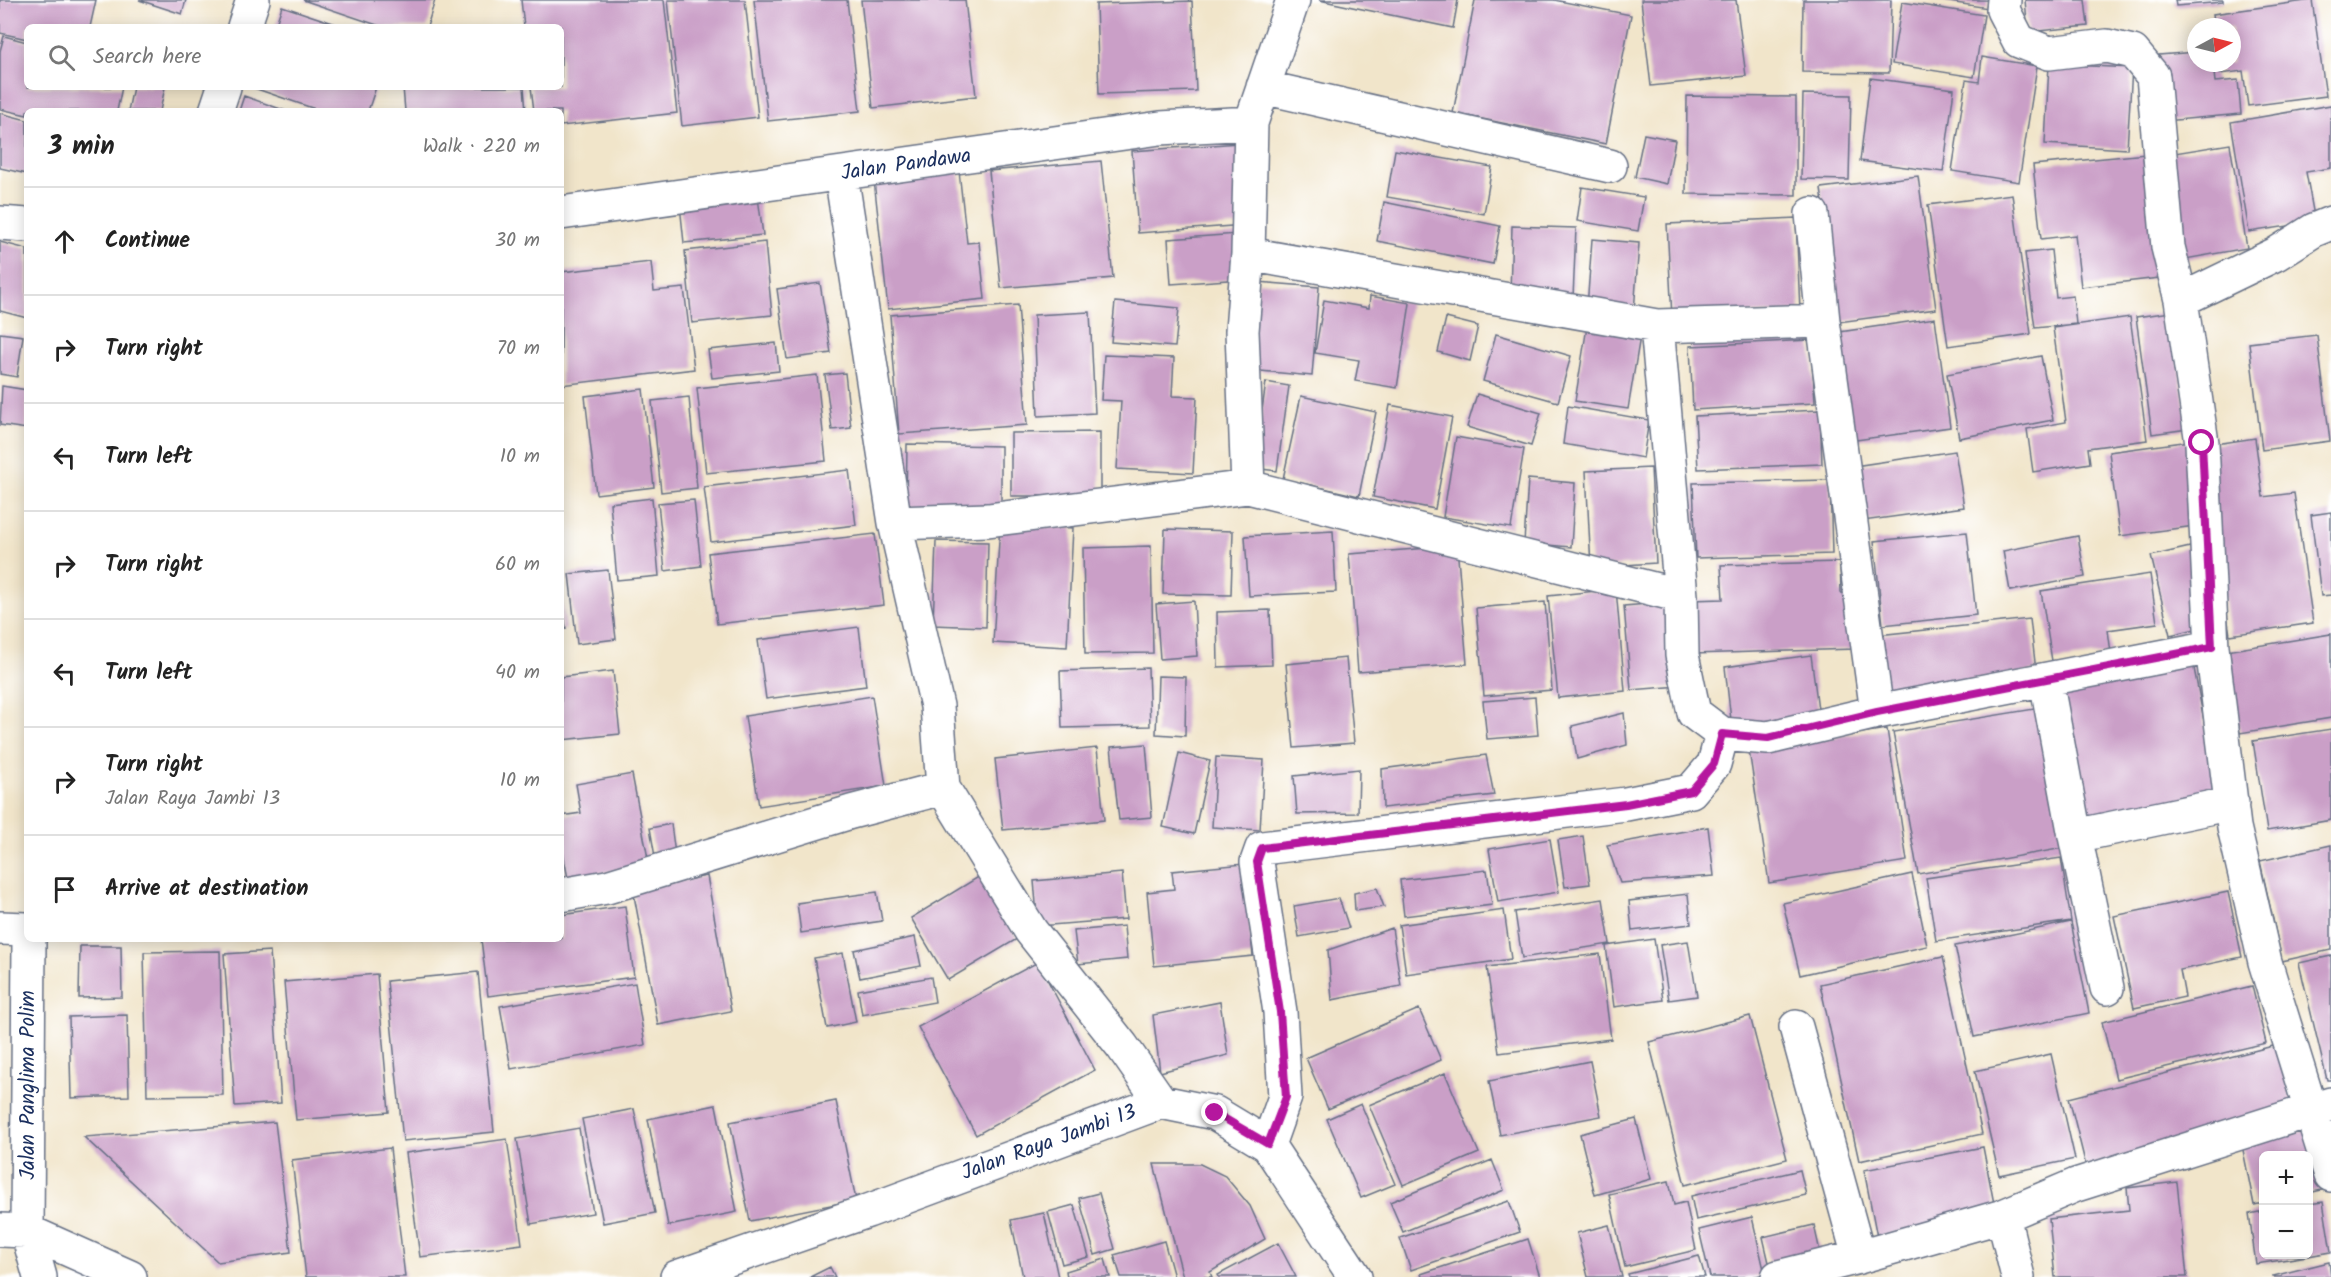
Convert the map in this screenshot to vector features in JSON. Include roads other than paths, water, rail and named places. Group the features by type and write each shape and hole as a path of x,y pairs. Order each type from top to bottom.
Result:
{"street":[{"path":"245,24 253,0"},
{"path":"1248,487 1242,331 1248,254 1251,123 1293,0"},
{"path":"2004,0 2003,10 2019,40 2049,53 2107,46 2133,52 2153,76 2168,248 2181,300 2202,443 2212,647 2235,827 2265,962 2322,1107 2331,1175"},
{"path":"1263,87 1610,166"},
{"path":"217,108 223,90"},
{"name":"Jalan Pandawa","path":"564,213 1160,128 1251,123"},
{"path":"841,174 895,523 937,706 943,789 1031,931 1122,1046 1161,1102"},
{"path":"1812,214 1823,321 1877,712"},
{"path":"0,223 24,225"},
{"path":"2181,300 2276,254 2314,230 2331,223"},
{"path":"1248,254 1657,326 1823,321"},
{"path":"1657,326 1681,596 1682,655 1694,713 1722,734 1768,738 1877,712 2212,647"},
{"path":"895,523 988,520 1248,487 1681,596"},
{"path":"2046,680 2075,836 2107,988"},
{"path":"1268,1144 1286,1097 1280,1012 1257,862 1262,848 1626,804 1691,791 1714,764 1722,734"},
{"path":"564,894 607,887 851,812 943,789"},
{"path":"2075,836 2232,803"},
{"path":"0,928 24,930"},
{"name":"Jalan Panglima Polim","path":"29,942 14,1230 40,1277"},
{"path":"1796,1027 1859,1257"},
{"name":"Jalan Raya Jambi 13","path":"677,1277 868,1211 1161,1102 1215,1113 1268,1144 1355,1277"},
{"path":"1778,1277 1859,1257 2003,1216 2076,1185 2322,1107"},
{"path":"2003,1216 2018,1277"},
{"path":"14,1230 130,1277"}]}
